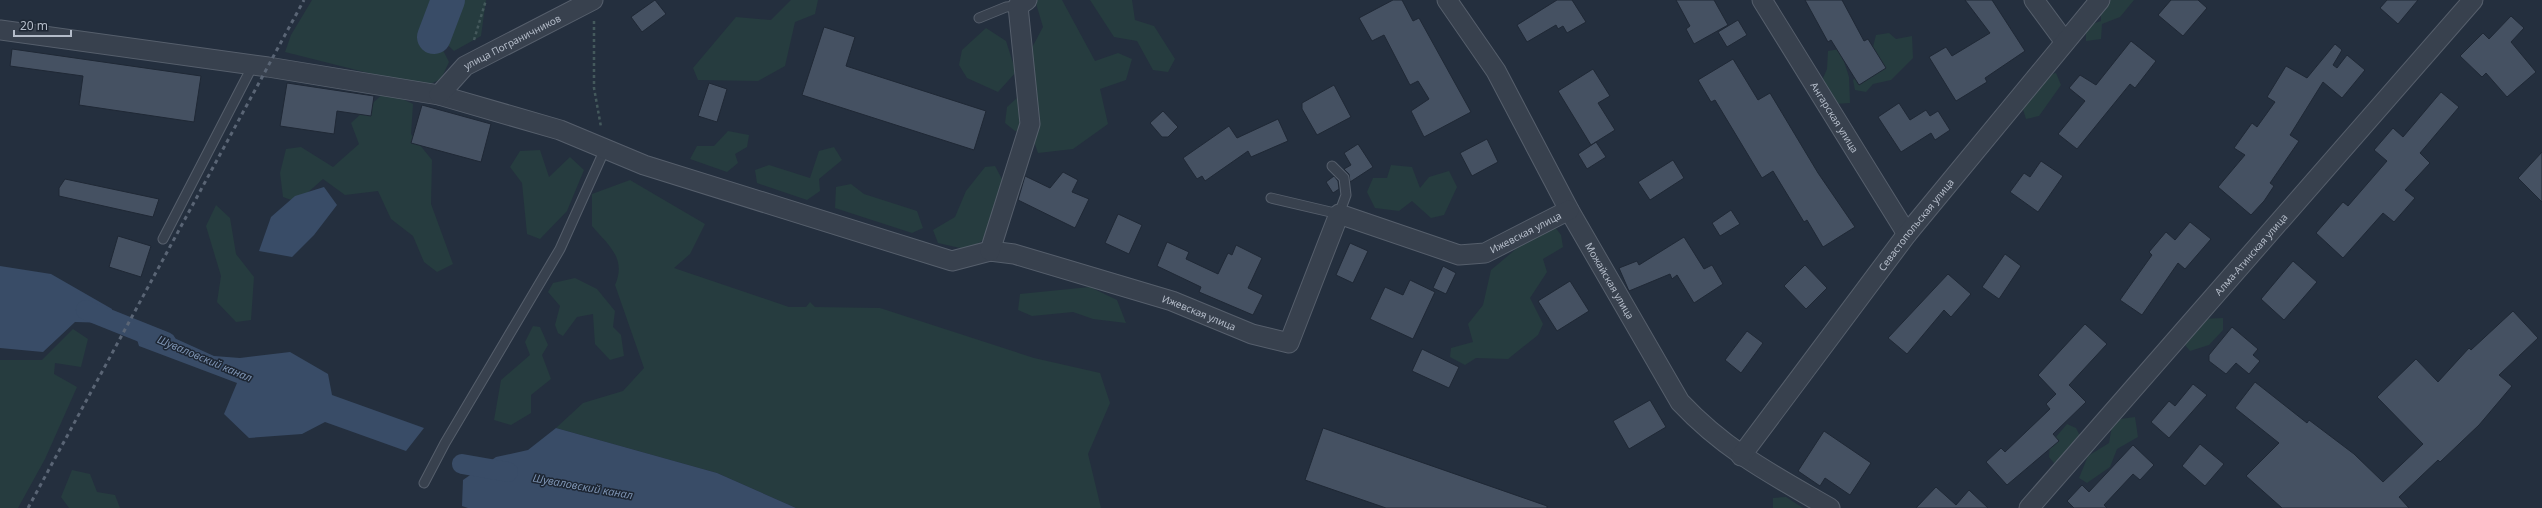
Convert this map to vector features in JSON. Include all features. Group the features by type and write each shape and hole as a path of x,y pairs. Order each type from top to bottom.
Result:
{"street":[{"name":"Можайская улица","path":"1447,0 1496,71 1569,210 1680,402 1705,429 1741,456 1830,508"},
{"name":"Ангарская улица","path":"1762,0 1907,234"},
{"path":"2034,0 2065,42"},
{"name":"Севастопольская улица","path":"1741,456 1907,234 2100,0"},
{"name":"Алма-Атинская улица","path":"2029,508 2473,0"},
{"path":"0,30 253,65 439,95 560,130 644,165 952,261 990,251 1030,124 1022,3"},
{"name":"улица Пограничников","path":"439,95 465,66 594,9"},
{"name":"Ижевская улица","path":"990,251 1014,254 1172,300 1252,334 1289,343 1339,214 1459,256 1485,253 1569,210"}],"lane":[{"path":"979,18 1006,7 1022,3"},
{"path":"163,238 253,65"},
{"path":"424,483 445,443 560,248 605,149"},
{"path":"1271,198 1339,214 1346,195 1344,178 1332,166"}],"path":[{"path":"465,66 486,0"},
{"path":"594,9 594,88 605,149"}],"green space":[{"path":"312,0 434,0 427,19 449,62 441,79 424,87 285,52 291,35"},
{"path":"440,0 486,0 481,36 454,51 443,40 437,28 436,15"},
{"path":"791,0 818,0 815,14 795,22 785,66 758,81 698,80 693,68 736,17 771,20"},
{"path":"1035,0 1062,0 1095,61 1118,53 1132,59 1126,80 1100,89 1108,124 1073,149 1038,153 1031,133 1015,131 1005,123 1007,107 1029,87 1027,57 1043,27"},
{"path":"1090,0 1132,0 1135,20 1154,26 1175,59 1168,72 1153,70 1137,41 1114,37"},
{"path":"2109,0 2134,0 2120,17 2102,24 2101,39 2086,41 2086,26 2101,21 2101,9"},
{"path":"986,28 1006,41 1016,72 998,92 967,78 959,65 962,50"},
{"path":"1889,33 1896,39 1912,36 1913,58 1891,80 1873,84 1866,92 1855,90 1853,80 1868,67 1876,35"},
{"path":"1840,49 1849,77 1850,103 1834,104 1820,85 1827,69 1828,51"},
{"path":"2056,73 2061,85 2039,116 2026,119 2022,106 2045,75"},
{"path":"386,91 413,104 411,134 432,160 431,204 453,264 437,272 424,262 413,236 391,219 378,191 345,195 323,179 297,202 283,197 280,173 286,149 301,147 333,167 359,144 351,123"},
{"path":"728,131 749,135 747,147 735,154 738,163 727,172 690,159 697,146 714,146"},
{"path":"834,147 842,160 819,179 820,191 807,200 757,183 755,170 769,165 810,178 819,151"},
{"path":"540,150 549,177 570,157 584,170 567,211 540,239 527,234 522,183 510,167 520,151"},
{"path":"1391,165 1412,167 1420,188 1429,177 1449,171 1457,187 1444,215 1431,218 1412,201 1399,211 1375,208 1367,192 1373,178 1387,178"},
{"path":"995,166 1003,181 983,240 969,250 938,243 933,230 955,217 966,191 985,167"},
{"path":"630,180 705,224 690,254 674,268 789,307 806,307 810,302 815,307 880,308 1034,358 1100,373 1110,403 1088,454 1101,508 796,508 717,473 556,428 583,403 623,391 644,368 615,285 619,267 617,259 614,252 592,226 592,194"},
{"path":"851,184 864,194 917,211 923,228 912,233 835,208 836,187"},
{"path":"216,205 230,218 236,254 254,277 251,320 236,322 217,302 221,276 206,226"},
{"path":"1555,227 1561,235 1563,247 1543,259 1547,272 1530,298 1543,324 1538,335 1508,359 1476,358 1465,365 1450,357 1451,348 1473,342 1468,324 1483,305 1491,270 1535,233"},
{"path":"575,278 597,289 615,311 613,327 621,335 624,356 610,360 595,344 593,314 577,317 563,336 558,333 555,325 560,306 548,292 553,283"},
{"path":"1090,287 1117,300 1126,323 1093,319 1073,312 1032,316 1018,310 1020,294"},
{"path":"2223,318 2223,330 2209,345 2190,351 2181,340 2201,319"},
{"path":"533,326 540,327 548,345 542,355 551,379 531,395 531,413 511,425 494,420 501,380 530,355 525,342"},
{"path":"73,329 88,339 81,367 55,363 54,374 77,387 45,459 18,508 0,508 0,360 42,360"},
{"path":"2135,417 2138,437 2117,449 2110,467 2087,483 2079,478 2088,456 2109,443 2113,420"},
{"path":"2067,424 2076,428 2082,440 2062,465 2054,463 2049,457 2050,444"},
{"path":"72,470 90,474 97,492 115,495 120,508 69,508 61,497"},
{"path":"1786,497 1803,508 1773,508 1773,498"}],"water":[{"path":"324,187 337,205 314,235 292,257 259,251 271,217 295,196"},
{"path":"0,266 51,274 112,309 111,323 75,322 43,352 0,348"},
{"path":"152,328 214,356 240,358 290,352 328,374 332,395 424,428 406,451 325,422 302,434 249,438 224,414 237,383 139,346 135,333"},
{"path":"556,428 717,473 796,508 468,508 462,506 463,480 496,457 528,450"}],"building":[{"path":"655,0 666,14 642,32 631,17"},
{"path":"1393,0 1402,0 1413,21 1419,18 1471,112 1424,137 1411,111 1429,99 1418,81 1410,85 1384,35 1372,41 1359,18"},
{"path":"1557,0 1572,0 1586,22 1567,33 1563,26 1558,29 1556,25 1527,42 1517,25"},
{"path":"1676,0 1714,0 1728,25 1694,44 1686,29 1690,26"},
{"path":"1805,0 1842,0 1864,41 1868,39 1886,68 1859,85 1831,40 1828,42"},
{"path":"1965,0 1992,0 2025,51 1985,78 1987,82 1956,101 1929,57 1946,47 1952,56 1990,33"},
{"path":"2171,0 2198,0 2207,8 2183,36 2158,15"},
{"path":"2387,0 2418,0 2398,24 2380,8"},
{"path":"2511,16 2524,28 2511,42 2536,72 2507,97 2486,73 2482,77 2460,56 2483,33 2489,39"},
{"path":"1738,20 1747,35 1727,47 1718,32"},
{"path":"824,27 855,37 846,66 986,111 974,150 802,95"},
{"path":"2131,41 2156,61 2135,88 2130,84 2077,149 2058,134 2085,101 2069,88 2080,75 2096,85"},
{"path":"2335,44 2342,50 2333,65 2337,68 2347,55 2365,70 2342,98 2323,82 2290,135 2299,141 2270,183 2274,186 2264,201 2251,215 2218,187 2245,155 2234,148 2252,123 2257,127 2275,102 2267,97 2286,66 2307,78"},
{"path":"12,49 201,76 194,122 79,105 83,76 10,66"},
{"path":"1733,59 1758,100 1770,93 1818,173 1855,227 1823,247 1807,220 1804,222 1773,171 1762,178 1715,100 1711,102 1698,80"},
{"path":"1593,69 1610,96 1598,103 1615,130 1591,145 1558,91"},
{"path":"287,83 374,96 371,116 337,111 334,134 280,126"},
{"path":"709,83 727,89 717,122 698,116"},
{"path":"1334,85 1351,117 1317,135 1302,109 1302,103"},
{"path":"2441,92 2459,107 2420,153 2430,163 2405,190 2415,198 2394,222 2383,213 2343,258 2316,233 2343,202 2348,206 2387,161 2374,150 2393,128 2403,137"},
{"path":"1899,103 1910,120 1926,110 1930,116 1938,111 1950,130 1935,140 1931,133 1901,152 1878,117"},
{"path":"422,105 491,124 481,162 411,143"},
{"path":"1163,111 1178,127 1168,137 1162,137 1150,123"},
{"path":"1278,119 1288,141 1251,157 1248,151 1205,181 1202,176 1197,179 1183,158 1229,126 1237,138"},
{"path":"1487,139 1498,162 1472,176 1460,153"},
{"path":"1596,142 1606,157 1587,169 1578,154"},
{"path":"1358,144 1373,167 1350,182 1349,174 1344,169 1351,165 1344,153"},
{"path":"2542,152 2542,202 2518,178"},
{"path":"1673,160 1684,178 1650,200 1638,182"},
{"path":"2041,161 2063,176 2038,212 2010,192 2024,173 2030,177"},
{"path":"1063,172 1078,180 1072,192 1089,199 1075,228 1018,200 1025,176 1050,188"},
{"path":"1334,176 1338,181 1339,189 1333,193 1326,182"},
{"path":"65,179 159,199 153,217 59,196 59,188"},
{"path":"1731,210 1740,224 1720,236 1712,223"},
{"path":"1118,214 1142,225 1129,254 1105,243"},
{"path":"2190,222 2211,239 2185,269 2178,263 2142,315 2120,300 2152,255 2149,252 2166,232 2175,240"},
{"path":"118,236 151,246 141,277 109,267"},
{"path":"1684,237 1704,269 1712,265 1723,284 1694,303 1677,275 1672,279 1670,274 1629,291 1619,268 1637,261 1639,265"},
{"path":"1167,242 1189,252 1186,259 1218,274 1228,253 1232,255 1236,245 1262,258 1248,288 1263,295 1253,315 1199,292 1201,287 1157,266"},
{"path":"1350,243 1368,251 1353,283 1336,275"},
{"path":"2005,254 2021,266 1999,299 1982,287"},
{"path":"2293,261 2317,282 2284,320 2261,299"},
{"path":"1805,265 1827,288 1806,309 1784,286"},
{"path":"1443,266 1456,273 1446,294 1433,288"},
{"path":"1948,274 1971,294 1951,317 1944,310 1907,354 1888,338"},
{"path":"1410,280 1435,292 1413,339 1370,319 1385,287 1403,295"},
{"path":"1570,281 1589,311 1557,331 1538,301"},
{"path":"2513,311 2538,338 2499,375 2512,386 2479,425 2440,462 2438,460 2399,497 2409,508 2282,508 2246,476 2279,443 2235,408 2255,382 2307,423 2309,420 2354,454 2383,482 2423,444 2377,397 2416,359 2438,382 2469,348 2471,350"},
{"path":"2085,324 2107,344 2069,385 2086,402 2053,434 2059,441 2007,485 1986,462 2001,448 2005,452 2050,409 2046,404 2056,394 2038,375"},
{"path":"2232,327 2258,349 2253,355 2260,361 2249,374 2236,363 2226,374 2209,361 2209,355"},
{"path":"1747,331 1763,343 1741,373 1725,360"},
{"path":"1422,349 1459,367 1449,388 1412,371"},
{"path":"2193,384 2207,395 2169,438 2151,422 2169,401 2175,406"},
{"path":"1650,400 1666,427 1629,449 1613,421"},
{"path":"1323,428 1547,506 1547,508 1386,508 1305,480"},
{"path":"1824,431 1871,463 1850,495 1825,478 1820,486 1798,471"},
{"path":"2200,444 2224,464 2205,486 2182,466"},
{"path":"2133,445 2154,465 2140,480 2133,474 2104,505 2107,508 2074,508 2067,501 2082,485 2089,492"},
{"path":"1936,487 1956,505 1969,490 1988,508 1916,508"}],"waterway":[{"path":"434,37 448,0"},
{"name":"Шуваловский канал","path":"86,310 166,342"},
{"name":"Шуваловский канал","path":"462,464 508,472"}],"railway":[{"path":"28,508 304,0"}]}
